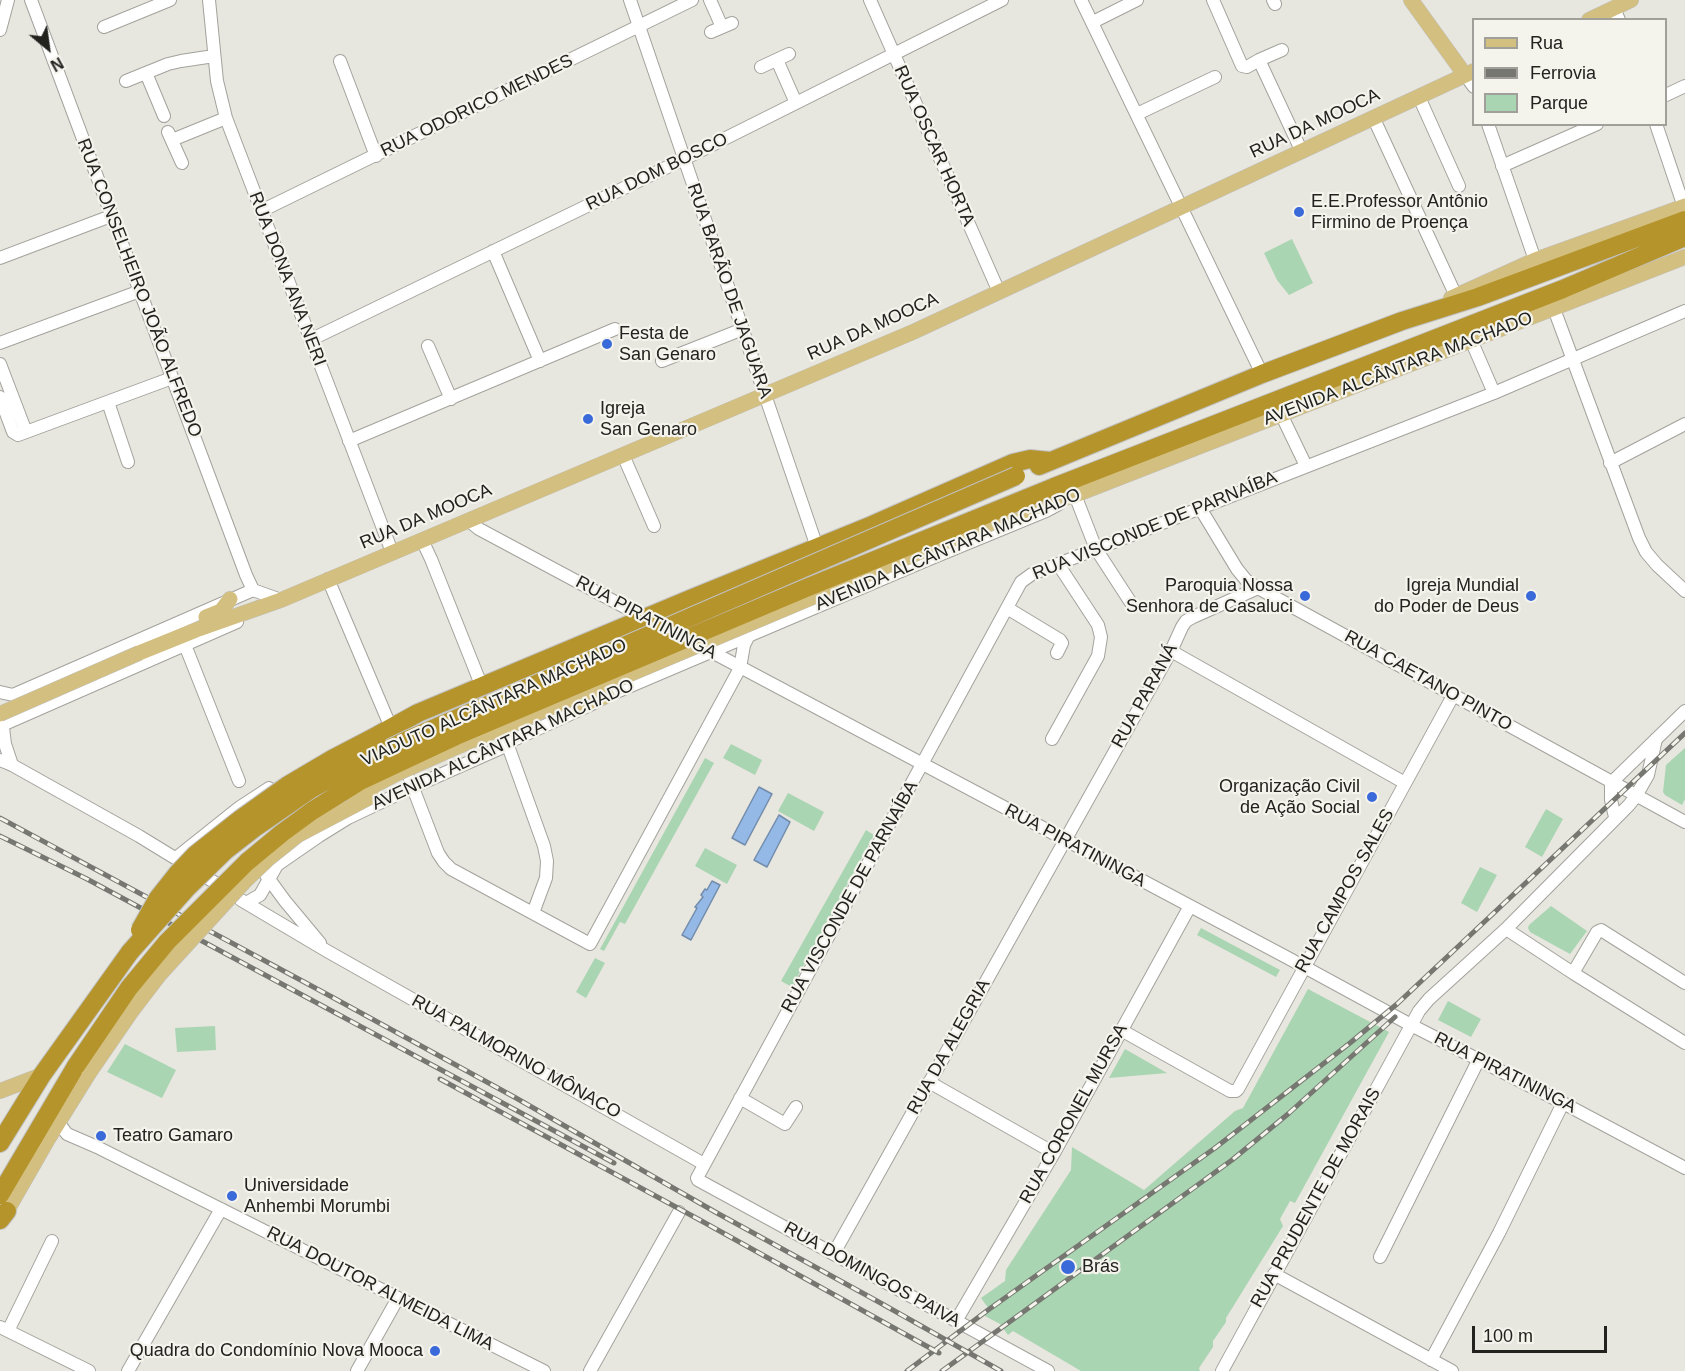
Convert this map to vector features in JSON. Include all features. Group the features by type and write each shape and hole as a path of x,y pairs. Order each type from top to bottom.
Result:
{"highway":[{"path":"1676,240 1684,211"},
{"name":"AVENIDA ALCÂNTARA MACHADO","path":"1054,488 1563,290 1676,240"},
{"name":"AVENIDA ALCÂNTARA MACHADO","path":"1016,476 1262,374 1402,321 1676,240"},
{"path":"1100,469 1119,433"},
{"path":"130,952 158,898 196,855 239,820 288,785 383,729 904,511 1013,463 1030,459 1050,461"},
{"name":"VIADUTO ALCÂNTARA MACHADO","path":"42,1075 130,952 187,888 225,851 311,789 407,740 1016,476"},
{"name":"VIADUTO ALCÂNTARA MACHADO","path":"83,1070 129,988 167,942 247,862 312,811 360,781 456,736 806,588 1054,488"},
{"path":"2,1213 83,1070"},
{"path":"0,1143 42,1075"}],"main road":[{"path":"1411,0 1471,78"},
{"path":"1593,18 1631,0"},
{"name":"RUA DA MOOCA","path":"143,651 281,600 913,332 1419,97 1471,78"},
{"name":"AVENIDA ALCÂNTARA MACHADO","path":"1402,321 1535,260 1684,211"},
{"name":"AVENIDA ALCÂNTARA MACHADO","path":"1073,496 1685,257"},
{"name":"VIADUTO ALCÂNTARA MACHADO","path":"83,1070 160,974 244,880 298,835 354,795 406,770 653,664 1002,519 1073,496"},
{"path":"1,719 143,651 154,641 221,611 235,597"},
{"path":"298,835 432,767 580,705 607,696"},
{"path":"2,1213 58,1122 83,1070"},
{"path":"2,1090 42,1075"}],"street":[{"path":"0,30 8,0"},
{"name":"RUA CONSELHEIRO JOÃO ALFREDO","path":"31,0 246,575 254,590"},
{"path":"104,27 170,0"},
{"name":"RUA DONA ANA NERI","path":"209,0 217,81 226,118 392,552"},
{"name":"RUA BARÃO DE JAGUARA","path":"630,0 817,547"},
{"name":"RUA ODORICO MENDES","path":"261,211 692,0"},
{"path":"710,0 722,27"},
{"name":"RUA OSCAR HORTA","path":"870,0 999,292"},
{"name":"RUA DOM BOSCO","path":"310,340 684,159 1002,0"},
{"path":"1081,0 1262,374"},
{"path":"1093,22 1137,0"},
{"path":"1213,0 1242,66 1247,67 1282,50"},
{"path":"760,67 789,54"},
{"path":"126,81 181,61 214,56"},
{"path":"777,60 796,103"},
{"path":"1259,60 1302,152"},
{"path":"340,61 376,156"},
{"path":"146,73 164,116"},
{"path":"1137,114 1215,77"},
{"path":"1667,93 1685,86"},
{"path":"1419,97 1459,186"},
{"path":"182,163 170,136 226,118"},
{"path":"1374,119 1456,296"},
{"path":"1489,126 1535,260"},
{"path":"1502,166 1592,126"},
{"path":"1657,126 1684,211"},
{"path":"0,258 111,216"},
{"path":"493,251 540,361"},
{"path":"0,344 140,291"},
{"name":"RUA VISCONDE DE PARNAÍBA","path":"697,1179 1021,582 1058,564 1494,393 1685,311"},
{"path":"1557,317 1639,538 1646,552 1685,591"},
{"path":"349,441 615,329"},
{"path":"662,360 743,329"},
{"path":"1471,340 1494,393"},
{"path":"428,346 451,399"},
{"path":"0,364 26,432"},
{"path":"0,397 15,434 18,435 172,378"},
{"path":"108,402 128,462"},
{"path":"1281,414 1306,466"},
{"path":"1610,463 1685,424"},
{"path":"623,455 654,526"},
{"path":"1073,496 1096,549 1131,607"},
{"name":"AVENIDA ALCÂNTARA MACHADO","path":"246,903 260,895 265,889 277,865 348,818 413,786 501,748 507,743 607,696 1046,511 1073,496"},
{"name":"RUA CAETANO PINTO","path":"1200,508 1238,569 1246,580 1258,588 1685,822"},
{"name":"RUA PIRATININGA","path":"468,520 478,529 645,618 1685,1168"},
{"path":"422,540 482,687"},
{"path":"1052,739 1098,656 1101,637 1098,625 1058,564"},
{"path":"235,597 246,575"},
{"path":"179,854 240,807 297,769 342,743 383,729 328,579"},
{"name":"RUA PARANÁ","path":"1064,840 1186,621 1258,588"},
{"path":"22,716 6,693 254,590 281,600"},
{"path":"690,599 689,612 692,617 723,639 735,641"},
{"name":"RUA DA MOOCA","path":"1,719 22,716 269,609 281,600"},
{"path":"1008,608 1060,640 1062,643 1057,653"},
{"path":"612,632 652,667 653,676"},
{"path":"426,710 402,737 398,746 398,757 413,786 438,853 444,862 451,869 590,944 740,668 744,645 749,635"},
{"path":"185,645 239,780"},
{"path":"1171,651 1405,783"},
{"name":"RUA CAMPOS SALES","path":"1121,1030 1230,1091 1238,1089 1454,694"},
{"path":"1616,817 1611,800 1611,783 1685,711"},
{"name":"RUA PALMORINO MÔNACO","path":"1,719 6,762 179,854 246,903 327,951 704,1164"},
{"name":"RUA PRUDENTE DE MORAIS","path":"1222,1371 1419,1011 1429,999 1506,929 1627,807 1648,775 1656,739"},
{"path":"507,743 544,846 547,861 546,878 533,913"},
{"name":"RUA DA ALEGRIA","path":"834,1253 1064,840"},
{"name":"RUA PALMORINO MÔNACO","path":"179,854 218,849 237,854 253,863 269,878 327,951"},
{"name":"RUA CORONEL MURSA","path":"956,1321 1054,1153 1190,906"},
{"path":"1506,929 1573,974 1685,1043"},
{"path":"1573,974 1597,932 1601,930 1685,983"},
{"path":"1380,1257 1479,1059"},
{"path":"930,1082 1054,1153"},
{"path":"740,1098 785,1124 796,1107"},
{"path":"1431,1360 1499,1233 1563,1103"},
{"name":"RUA DOUTOR ALMEIDA LIMA","path":"58,1122 67,1134 544,1371"},
{"name":"RUA DOMINGOS PAIVA","path":"697,1179 1048,1371"},
{"path":"128,1371 221,1209"},
{"path":"590,1371 679,1212"},
{"path":"52,1241 4,1329 89,1371"},
{"path":"1274,1274 1452,1371"},
{"path":"357,1371 398,1298"}],"green space":[{"path":"1292,239 1313,283 1289,295 1277,280 1264,253"},
{"path":"731,744 762,760 755,775 723,758"},
{"path":"1685,748 1685,799 1682,805 1663,792 1666,765"},
{"path":"705,758 714,763 625,924 620,922 604,951 600,949"},
{"path":"788,793 824,812 814,831 778,811"},
{"path":"1546,809 1563,819 1542,857 1525,847"},
{"path":"866,830 874,835 792,987 781,981"},
{"path":"705,848 737,865 727,884 695,866"},
{"path":"1480,867 1497,875 1477,912 1461,903"},
{"path":"1551,906 1587,931 1570,954 1530,932 1528,928"},
{"path":"1201,928 1280,970 1276,977 1197,935"},
{"path":"595,958 605,963 586,998 576,992"},
{"path":"1308,989 1389,1032 1295,1203 1290,1201 1280,1219 1283,1226 1226,1318 1226,1322 1213,1341 1213,1347 1199,1368 1200,1371 1081,1371 1013,1331 1008,1335 1000,1324 985,1316 984,1312 989,1309 981,1298 1005,1281 1006,1270 1071,1170 1072,1147 1144,1190 1235,1111 1243,1108"},
{"path":"1448,1001 1481,1019 1471,1037 1438,1020"},
{"path":"215,1026 216,1050 177,1052 175,1028"},
{"path":"125,1044 176,1070 162,1098 107,1072"},
{"path":"1125,1049 1167,1073 1109,1078"}],"water":[{"path":"759,787 772,794 745,845 732,838"},
{"path":"779,815 790,822 767,867 754,860"},
{"path":"712,881 720,885 691,940 682,935 697,908 695,907 703,897 701,895"}],"railway":[{"path":"907,1371 988,1310 1215,1148 1350,1043 1397,1004 1685,733"},
{"path":"0,818 516,1098 1001,1371"},
{"path":"0,836 87,879 614,1163"},
{"path":"942,1371 1232,1160 1288,1114 1395,1017"},
{"path":"440,1079 939,1353"}],"place":[{"name":"E.E.Professor Antônio Firmino de Proença","path":"1299,212"},
{"name":"Festa de San Genaro","path":"607,344"},
{"name":"Igreja San Genaro","path":"588,419"},
{"name":"Paroquia Nossa Senhora de Casaluci","path":"1305,596"},
{"name":"Igreja Mundial do Poder de Deus","path":"1531,596"},
{"name":"Organização Civil de Ação Social","path":"1372,797"},
{"name":"Teatro Gamaro","path":"101,1136"},
{"name":"Universidade Anhembi Morumbi","path":"232,1196"},
{"name":"Brás","path":"1068,1267"},
{"name":"Quadra do Condomínio Nova Mooca","path":"435,1351"}]}
